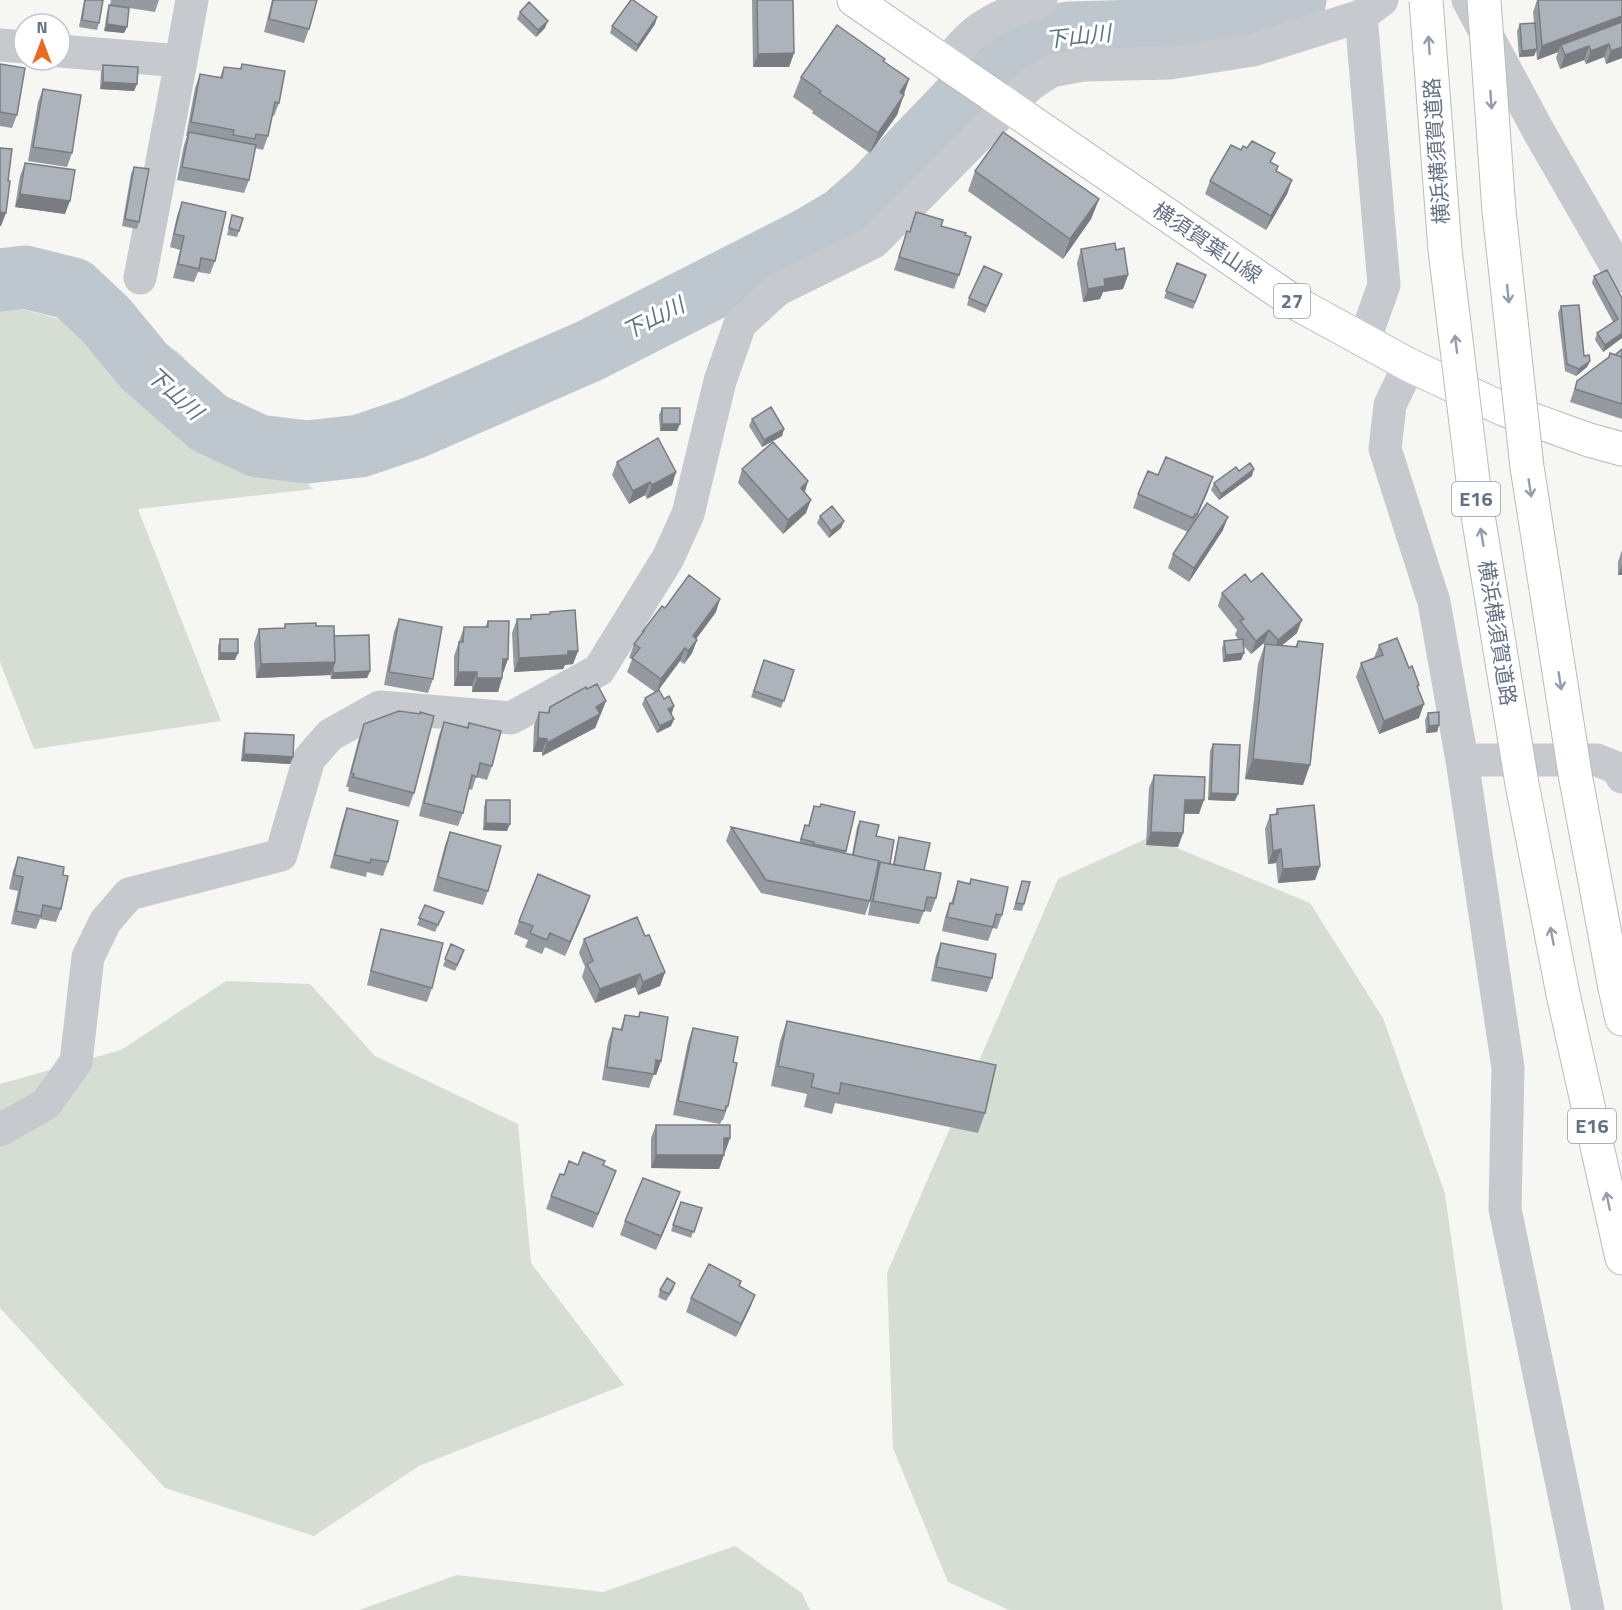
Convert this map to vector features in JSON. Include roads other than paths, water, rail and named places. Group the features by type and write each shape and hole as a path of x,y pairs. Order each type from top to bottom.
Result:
{"main road":[{"name":"横須賀葉山線","path":"854,0 1294,302 1409,365 1503,410 1588,440 1622,449"},
{"name":"横浜横須賀道路","path":"1426,0 1445,250 1475,498 1522,784 1563,994 1622,1258"},
{"name":"E16","path":"1484,0 1499,211 1527,467 1575,774 1619,1004"}],"street":[{"path":"140,278 192,0"},
{"path":"950,66 964,43 983,26 1041,0"},
{"path":"1467,0 1539,132 1622,276"},
{"path":"0,1130 46,1104 76,1062 88,957 105,922 129,894 281,855 309,759 330,735 380,707 511,718 599,670 668,558 688,514 720,381 740,324 777,290 874,242 1000,102 1051,71 1083,65 1170,63 1253,50 1372,8 1384,285 1364,341"},
{"path":"72,52 182,62"},
{"path":"1409,365 1390,405 1385,448 1434,602 1462,760 1508,1068 1505,1209 1588,1610"},
{"path":"1462,760 1597,760 1617,768 1622,777"}],"waterway":[{"name":"下山川","path":"0,280 25,277 73,289 106,320 144,366 209,423 258,446 307,452 360,446 413,428 589,351 809,239 843,219 874,192 1008,52 1033,40 1070,33 1177,30 1238,18 1295,0"}]}
